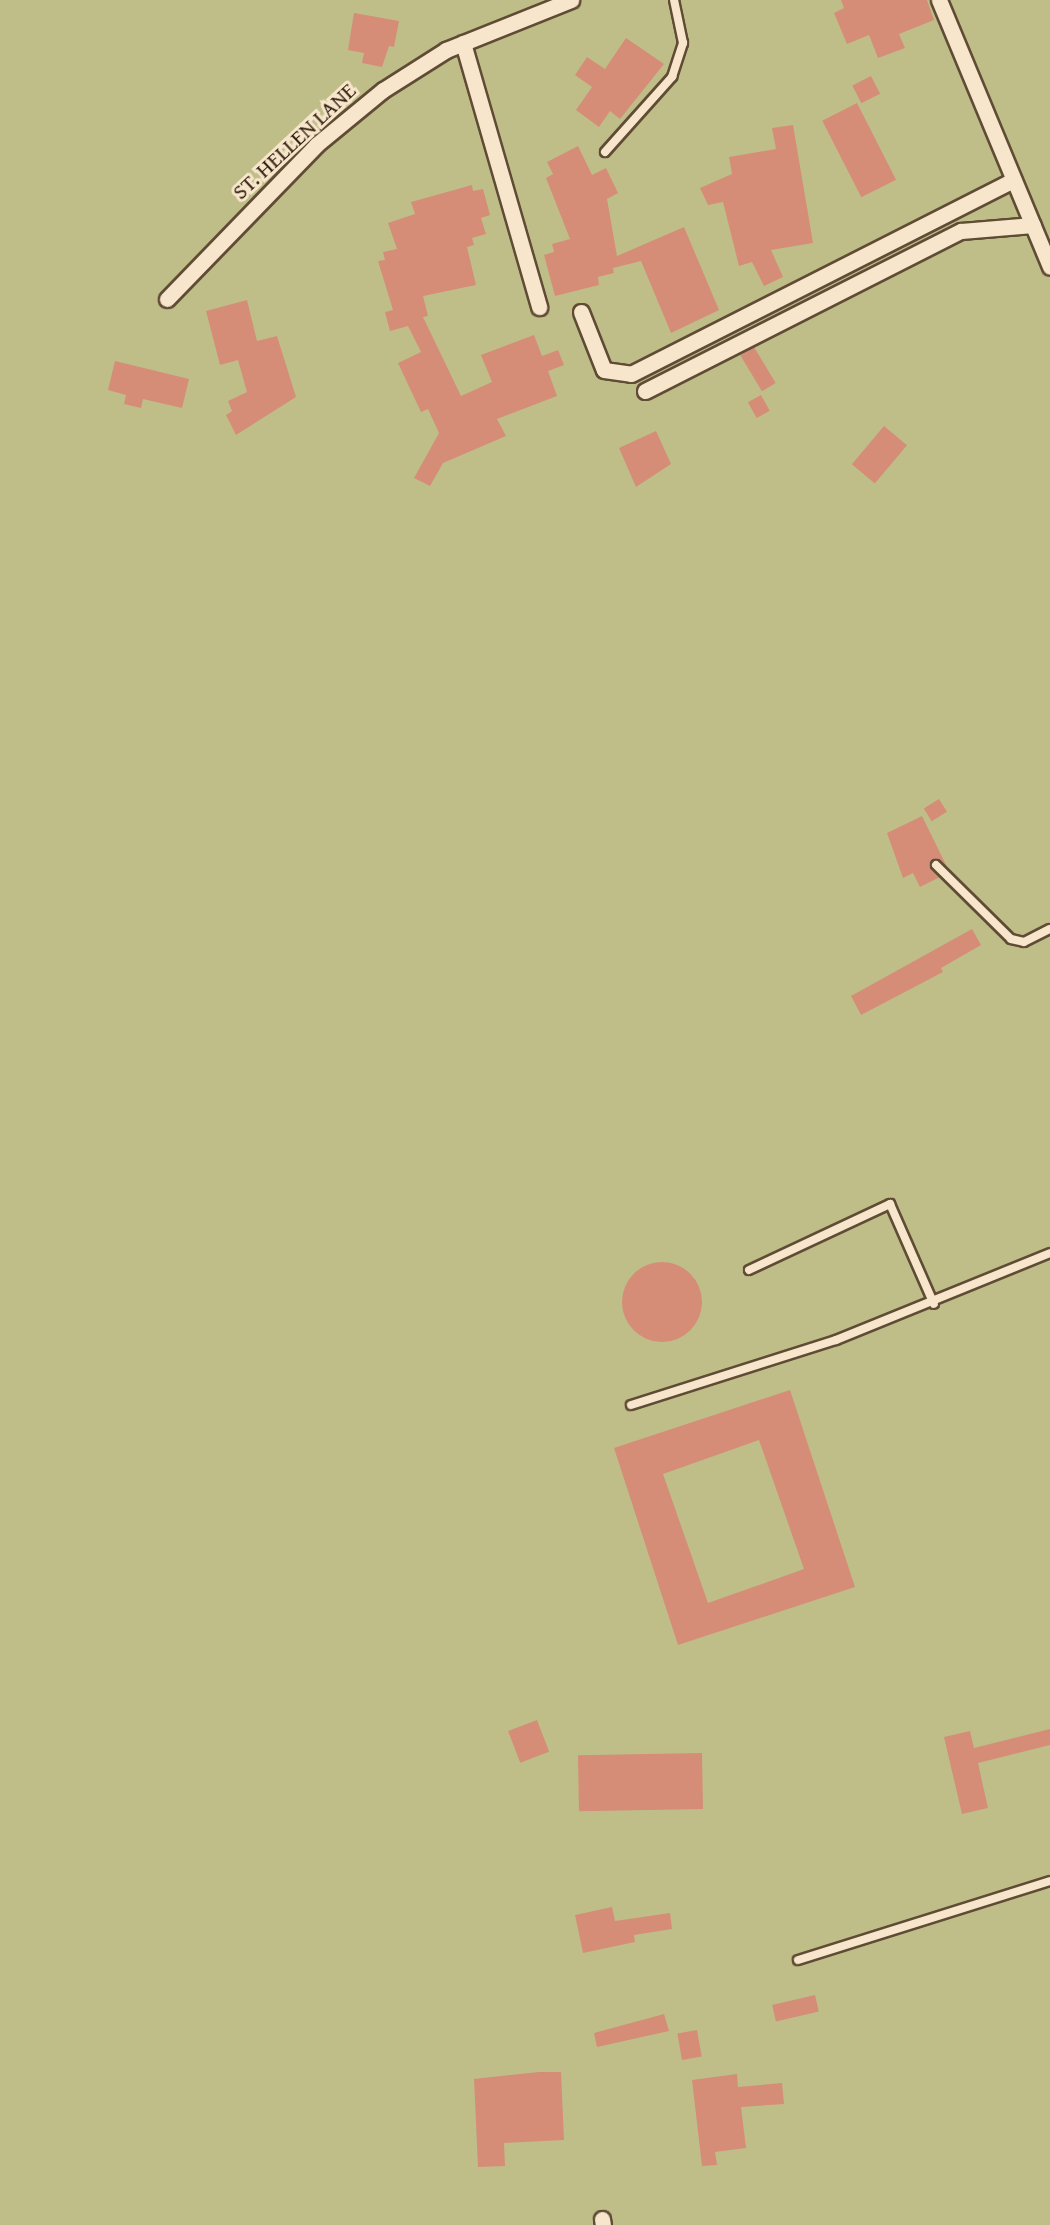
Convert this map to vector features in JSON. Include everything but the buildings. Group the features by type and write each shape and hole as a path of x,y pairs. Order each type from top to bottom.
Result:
{"street":[{"name":"ST. HELLEN LANE","path":"167,299 316,145 383,90 463,44 571,0"},
{"path":"939,0 1050,267"},
{"path":"463,44 538,307"},
{"path":"581,312 604,370 631,374 1014,180"},
{"path":"645,391 961,231 1033,225"}],"lane":[{"path":"605,152 672,77 683,43 674,0"},
{"path":"936,865 1005,936 1023,942 1050,930"},
{"path":"749,1270 890,1204 934,1304"},
{"path":"631,1405 934,1304 1050,1253"},
{"path":"798,1960 1050,1881"}],"shaded area":[{"path":"0,0 1050,0 1050,2225 0,2225"}]}
